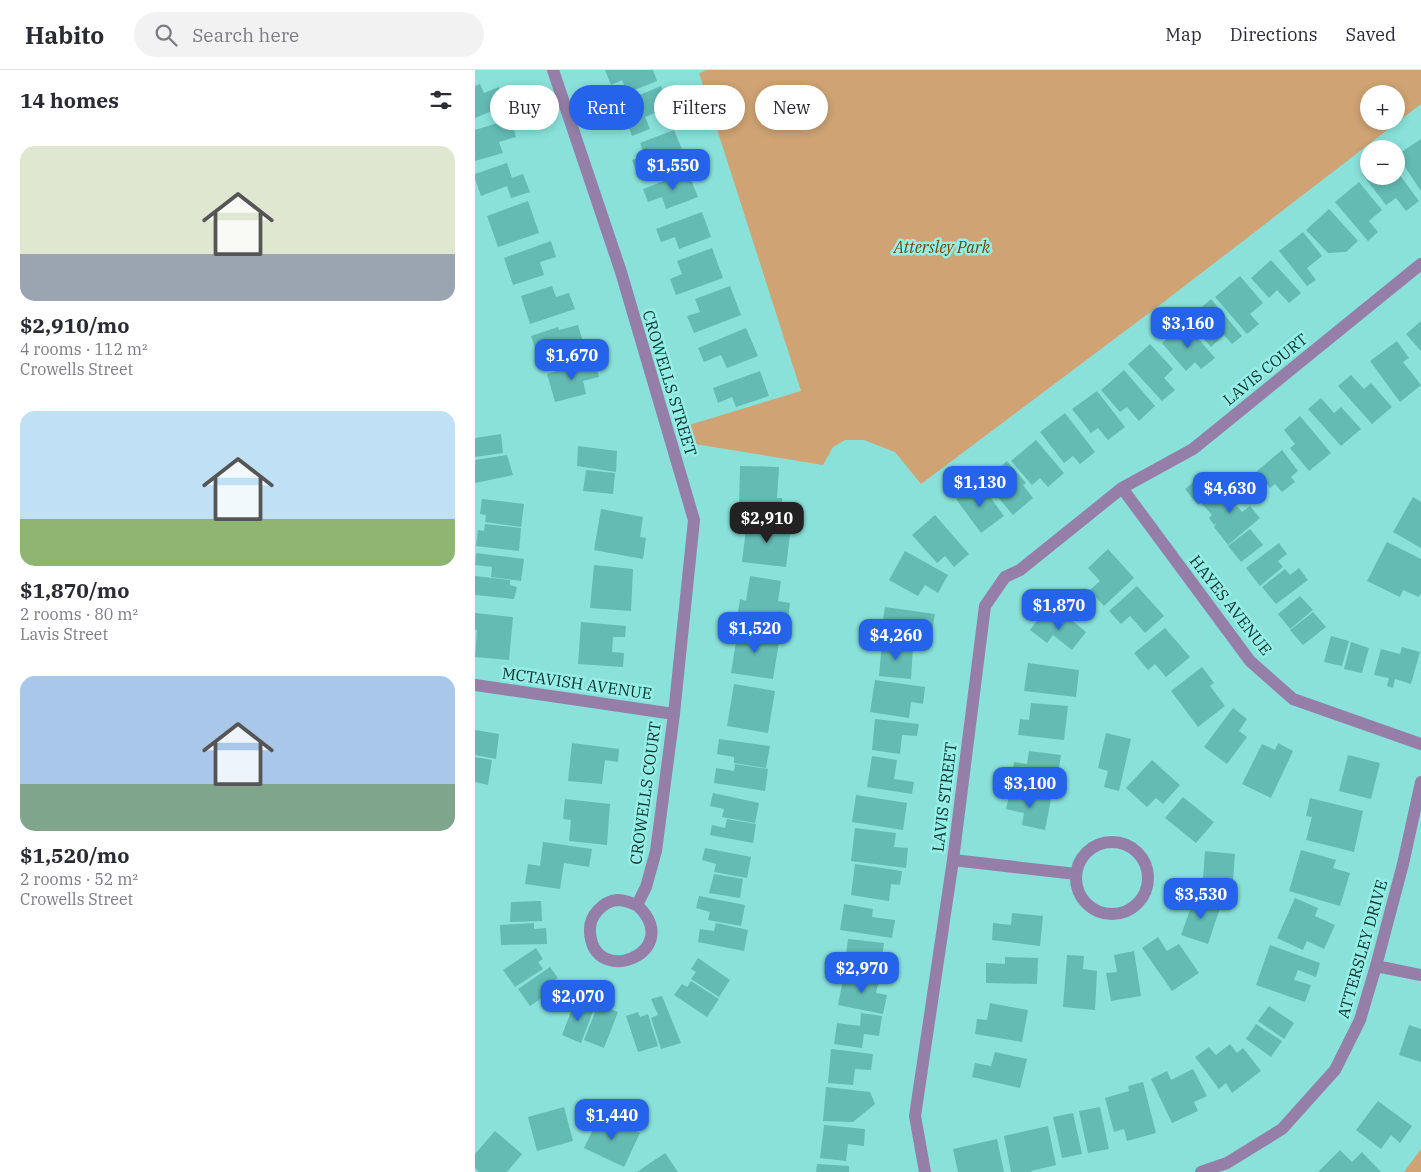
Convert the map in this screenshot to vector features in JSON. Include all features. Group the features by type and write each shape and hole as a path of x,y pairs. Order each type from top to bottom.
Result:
{"street":[{"name":"CROWELLS STREET","path":"553,70 621,272 695,520 674,714"},
{"name":"LAVIS COURT","path":"1122,488 1193,449 1421,264"},
{"name":"HAYES AVENUE","path":"1122,488 1250,661 1293,699 1421,744"},
{"name":"LAVIS STREET","path":"925,1172 915,1116 953,860 985,606 1005,577 1020,570 1122,488"},
{"name":"MCTAVISH AVENUE","path":"475,685 674,714"},
{"name":"CROWELLS COURT","path":"637,905 646,887 656,851 674,714"},
{"name":"ATTERSLEY DRIVE","path":"1201,1172 1227,1163 1282,1129 1335,1070 1360,1020 1403,864 1421,782"},
{"path":"1108,842 1120,843 1131,848 1140,857 1146,868 1148,880 1145,892 1139,902 1125,912 1109,914 1097,912 1084,901 1076,886 1075,874 1079,863 1086,853 1096,846 1108,842"},
{"path":"953,860 1075,874"},
{"path":"617,900 628,901 637,905 644,912 651,930 650,940 645,949 638,956 619,962 609,960 600,955 593,947 590,937 589,927 593,917 607,903 617,900"},
{"path":"1376,966 1421,975"}],"green space":[{"name":"Attersley Park","path":"707,70 1421,70 1421,104 1405,116 1405,85 1360,85 1360,130 1387,130 1374,140 1360,140 1360,151 1165,301 921,484 895,452 864,440 845,440 833,447 823,465 695,444 689,425 801,391 717,130 745,130 745,85 703,85 699,73"},
{"path":"1421,1149 1421,1172 1404,1172"}],"building":[{"path":"605,70 653,70 657,81 644,86 624,85 622,80 611,85"},
{"path":"480,84 484,93 490,91 490,112 475,118 475,86"},
{"path":"654,89 654,113 645,117 650,129 632,136 630,130 644,130 644,93"},
{"path":"490,125 490,130 514,130 516,137 499,142 503,153 475,161 475,130"},
{"path":"674,130 686,159 638,177 632,160 645,156 640,143"},
{"path":"1421,139 1421,191 1405,167 1405,150"},
{"path":"507,163 512,178 523,174 530,192 511,198 507,186 481,196 475,174"},
{"path":"688,172 698,197 666,209 662,197 648,202 643,189"},
{"path":"1359,182 1382,210 1369,221 1378,232 1368,241 1335,202"},
{"path":"1405,182 1419,201 1406,211 1396,198 1386,205 1371,185 1405,185"},
{"path":"528,201 539,233 498,247 487,216"},
{"path":"1329,209 1358,241 1346,252 1328,253 1306,230"},
{"path":"702,212 711,237 679,249 675,237 661,242 656,229"},
{"path":"1303,232 1322,256 1307,268 1316,280 1307,286 1279,251"},
{"path":"551,241 556,257 540,262 544,275 513,285 504,258"},
{"path":"712,248 723,278 676,295 670,279 682,274 677,261"},
{"path":"1271,260 1301,293 1289,303 1277,290 1269,298 1251,278"},
{"path":"1240,276 1263,303 1250,314 1259,324 1247,334 1215,297"},
{"path":"552,286 556,297 569,293 575,309 530,324 521,296"},
{"path":"730,286 741,315 694,333 687,316 700,312 695,299"},
{"path":"1211,299 1242,336 1232,344 1224,335 1211,347 1187,320"},
{"path":"1421,321 1421,351 1406,334"},
{"path":"1185,323 1215,358 1201,369 1195,362 1186,371 1162,343"},
{"path":"578,325 583,342 570,347 572,353 540,363 531,336 558,327 559,330"},
{"path":"746,328 758,356 727,368 721,355 704,362 698,348"},
{"path":"1397,341 1409,358 1403,362 1421,385 1400,402 1370,361"},
{"path":"1150,344 1173,369 1164,378 1175,390 1162,401 1128,364"},
{"path":"595,361 599,377 583,381 586,394 555,402 547,374"},
{"path":"1124,370 1155,406 1139,421 1127,407 1120,412 1101,390"},
{"path":"760,371 769,396 736,407 732,397 718,403 713,388"},
{"path":"1351,375 1364,389 1371,383 1392,407 1372,424 1338,386"},
{"path":"1097,391 1125,427 1108,440 1098,428 1091,433 1072,409"},
{"path":"1321,398 1334,413 1341,407 1361,429 1341,446 1308,409"},
{"path":"1065,413 1095,452 1080,464 1073,456 1064,463 1040,432"},
{"path":"1300,416 1331,453 1309,471 1290,448 1295,444 1284,430"},
{"path":"501,434 503,453 475,457 475,438"},
{"path":"1036,440 1064,473 1048,487 1040,478 1032,485 1011,461"},
{"path":"578,446 617,451 616,472 577,466"},
{"path":"1282,450 1298,471 1291,477 1295,482 1282,492 1275,484 1270,488 1257,471"},
{"path":"507,455 513,475 475,483 475,460"},
{"path":"1007,461 1026,483 1023,485 1033,498 1013,515 984,481"},
{"path":"740,466 779,467 777,498 782,498 782,510 739,508"},
{"path":"586,470 615,473 613,494 583,491"},
{"path":"1205,473 1219,488 1198,505 1185,489"},
{"path":"979,482 1004,516 981,533 956,499"},
{"path":"1223,486 1229,492 1236,486 1246,497 1233,509 1237,506 1242,512 1250,506 1260,518 1228,545 1214,527 1217,522 1214,525 1209,518 1212,515 1202,504"},
{"path":"1413,497 1421,502 1421,548 1393,532"},
{"path":"482,499 524,504 521,527 485,522 486,515 480,514"},
{"path":"601,509 643,517 640,537 646,538 643,559 594,550"},
{"path":"935,515 969,554 954,567 945,556 937,563 912,535"},
{"path":"747,521 791,526 786,567 742,562"},
{"path":"485,524 521,528 519,551 476,546 478,530 484,531"},
{"path":"1250,529 1263,545 1241,562 1228,546"},
{"path":"1387,542 1421,559 1421,593 1419,597 1403,590 1400,597 1367,581"},
{"path":"1279,543 1287,554 1278,561 1283,567 1260,586 1246,568"},
{"path":"1108,549 1134,578 1104,606 1090,590 1100,581 1088,568"},
{"path":"905,551 948,575 938,593 925,585 918,596 889,580"},
{"path":"476,553 524,559 521,581 491,577 492,567 475,565"},
{"path":"594,565 633,569 631,611 590,608"},
{"path":"1299,568 1308,580 1276,604 1262,587 1285,569 1290,575"},
{"path":"475,576 510,580 510,585 517,587 514,599 475,595"},
{"path":"750,576 781,581 778,601 790,603 787,626 737,619 740,599 746,601"},
{"path":"1137,586 1164,616 1145,633 1130,616 1121,624 1109,611"},
{"path":"1300,596 1313,610 1290,629 1278,614"},
{"path":"885,607 935,614 932,631 921,629 919,644 880,638"},
{"path":"1313,612 1326,627 1303,645 1290,630"},
{"path":"475,613 513,617 509,660 475,657 477,630 475,630"},
{"path":"1043,613 1056,624 1064,614 1086,632 1072,650 1053,635 1047,643 1030,630"},
{"path":"581,622 626,626 625,637 613,637 612,652 624,653 623,667 578,664"},
{"path":"1165,628 1190,657 1166,677 1155,664 1148,670 1134,653"},
{"path":"738,629 780,636 773,679 731,673"},
{"path":"1331,636 1349,641 1342,666 1324,662"},
{"path":"1351,642 1369,648 1362,673 1344,669"},
{"path":"882,643 913,647 911,679 879,676"},
{"path":"1402,647 1420,652 1411,684 1395,679 1393,688 1387,686 1389,678 1374,675 1381,649 1400,654"},
{"path":"1028,663 1079,670 1076,697 1024,691"},
{"path":"1202,667 1214,683 1210,686 1225,706 1198,727 1171,691"},
{"path":"875,680 925,687 923,704 911,702 909,718 870,712"},
{"path":"734,684 775,691 768,733 727,726"},
{"path":"1031,703 1068,706 1064,740 1018,735 1020,719 1029,720"},
{"path":"1233,708 1247,719 1239,731 1247,737 1227,764 1204,747"},
{"path":"875,719 919,724 917,736 902,735 900,754 872,750"},
{"path":"475,730 499,734 496,759 475,755"},
{"path":"1106,733 1131,739 1119,791 1104,787 1108,771 1098,768"},
{"path":"719,739 770,746 766,768 734,763 734,757 717,754"},
{"path":"572,743 619,749 618,762 605,760 602,784 568,781"},
{"path":"1278,743 1293,751 1271,798 1242,784 1262,744 1275,750"},
{"path":"1029,751 1061,755 1056,785 1011,779 1014,762 1027,764"},
{"path":"1348,755 1380,763 1371,799 1339,791"},
{"path":"872,756 897,760 894,779 914,782 912,794 867,787"},
{"path":"475,757 492,760 488,785 475,782"},
{"path":"1152,760 1180,785 1163,804 1156,798 1147,807 1126,788"},
{"path":"735,764 768,769 765,791 714,783 716,768 734,771"},
{"path":"1010,791 1051,799 1045,830 1022,825 1024,813 1006,809"},
{"path":"713,793 759,803 755,823 722,817 724,809 710,806"},
{"path":"856,795 907,803 903,830 852,822"},
{"path":"1183,797 1214,822 1196,843 1165,818"},
{"path":"1310,798 1363,811 1354,852 1306,840 1312,817 1306,816"},
{"path":"565,799 610,804 607,845 569,841 571,820 563,819"},
{"path":"727,819 756,824 753,843 710,835 712,825 725,828"},
{"path":"855,828 896,833 894,847 908,848 906,868 851,861"},
{"path":"543,842 592,849 589,867 564,863 560,889 525,884 528,864 540,866"},
{"path":"705,848 751,857 747,878 714,872 716,864 702,860"},
{"path":"1301,850 1336,860 1333,868 1350,873 1340,906 1289,891"},
{"path":"1205,851 1235,854 1232,895 1202,893"},
{"path":"855,864 902,871 900,885 891,884 889,901 851,895"},
{"path":"714,874 743,879 740,898 709,893"},
{"path":"699,896 745,905 741,926 708,920 710,912 696,908"},
{"path":"1195,896 1221,905 1208,944 1181,935"},
{"path":"1295,898 1318,908 1315,916 1335,925 1324,949 1307,941 1303,950 1277,938"},
{"path":"541,901 542,921 510,922 511,902"},
{"path":"844,904 873,909 872,917 895,920 892,938 840,930"},
{"path":"1012,913 1043,916 1040,946 992,940 993,923 1011,925"},
{"path":"534,923 534,929 546,928 547,944 501,945 500,925"},
{"path":"716,923 748,930 744,951 698,942 700,929 714,931"},
{"path":"1158,937 1167,951 1179,944 1199,973 1172,991 1142,948"},
{"path":"848,939 884,943 882,958 891,959 888,975 844,970"},
{"path":"1270,945 1320,963 1316,977 1298,970 1294,980 1311,985 1305,1002 1256,985"},
{"path":"536,948 543,959 538,962 543,969 515,987 503,970"},
{"path":"1134,951 1141,996 1111,1001 1106,973 1117,972 1114,955"},
{"path":"1067,955 1084,956 1083,969 1097,971 1095,1010 1063,1007"},
{"path":"1005,957 1038,958 1037,984 986,983 986,963 1005,964"},
{"path":"698,958 730,980 719,997 691,979 696,972 691,969"},
{"path":"550,967 558,978 553,981 557,988 530,1006 518,989"},
{"path":"844,974 879,980 876,993 887,995 883,1014 838,1005"},
{"path":"691,981 719,999 707,1017 674,995 682,984 687,987"},
{"path":"662,996 681,1043 661,1049 651,1018 658,1015 651,999"},
{"path":"583,1002 595,1006 581,1043 562,1035 574,1004 581,1007"},
{"path":"990,1003 1028,1010 1022,1042 975,1034 977,1019 987,1020"},
{"path":"1269,1006 1294,1023 1284,1039 1258,1021"},
{"path":"605,1007 618,1012 604,1048 584,1040 596,1010 603,1012"},
{"path":"638,1012 640,1017 648,1014 658,1046 638,1052 626,1016"},
{"path":"861,1013 882,1016 879,1036 864,1034 862,1048 834,1044 837,1023 860,1026"},
{"path":"1256,1024 1282,1041 1271,1057 1246,1039"},
{"path":"1409,1025 1421,1029 1421,1062 1399,1055"},
{"path":"1230,1044 1237,1053 1243,1048 1261,1071 1232,1093 1226,1083 1219,1089 1195,1057 1209,1047 1216,1055"},
{"path":"831,1049 873,1054 871,1070 855,1069 853,1085 828,1083"},
{"path":"995,1052 1027,1059 1020,1088 972,1077 975,1063 991,1066"},
{"path":"1193,1069 1207,1096 1194,1102 1198,1111 1172,1123 1151,1079 1167,1071 1171,1080"},
{"path":"1143,1082 1156,1133 1127,1141 1124,1129 1114,1132 1105,1098 1129,1091 1128,1086"},
{"path":"826,1087 870,1092 875,1104 853,1122 823,1121"},
{"path":"1378,1101 1412,1126 1400,1143 1391,1135 1381,1149 1356,1130"},
{"path":"564,1107 573,1141 537,1151 528,1117"},
{"path":"1100,1107 1109,1149 1088,1153 1079,1111"},
{"path":"1073,1113 1082,1154 1062,1158 1053,1117"},
{"path":"600,1115 640,1133 624,1167 584,1148"},
{"path":"824,1125 865,1129 864,1146 848,1144 846,1161 820,1158"},
{"path":"1048,1126 1056,1165 1032,1172 1011,1172 1004,1136"},
{"path":"495,1131 522,1154 507,1172 479,1172 475,1168 475,1154"},
{"path":"997,1139 1004,1172 958,1172 953,1149"},
{"path":"1340,1150 1352,1162 1362,1152 1381,1172 1318,1172"},
{"path":"665,1153 678,1172 637,1172"},
{"path":"817,1164 849,1166 849,1172 816,1172"}]}
